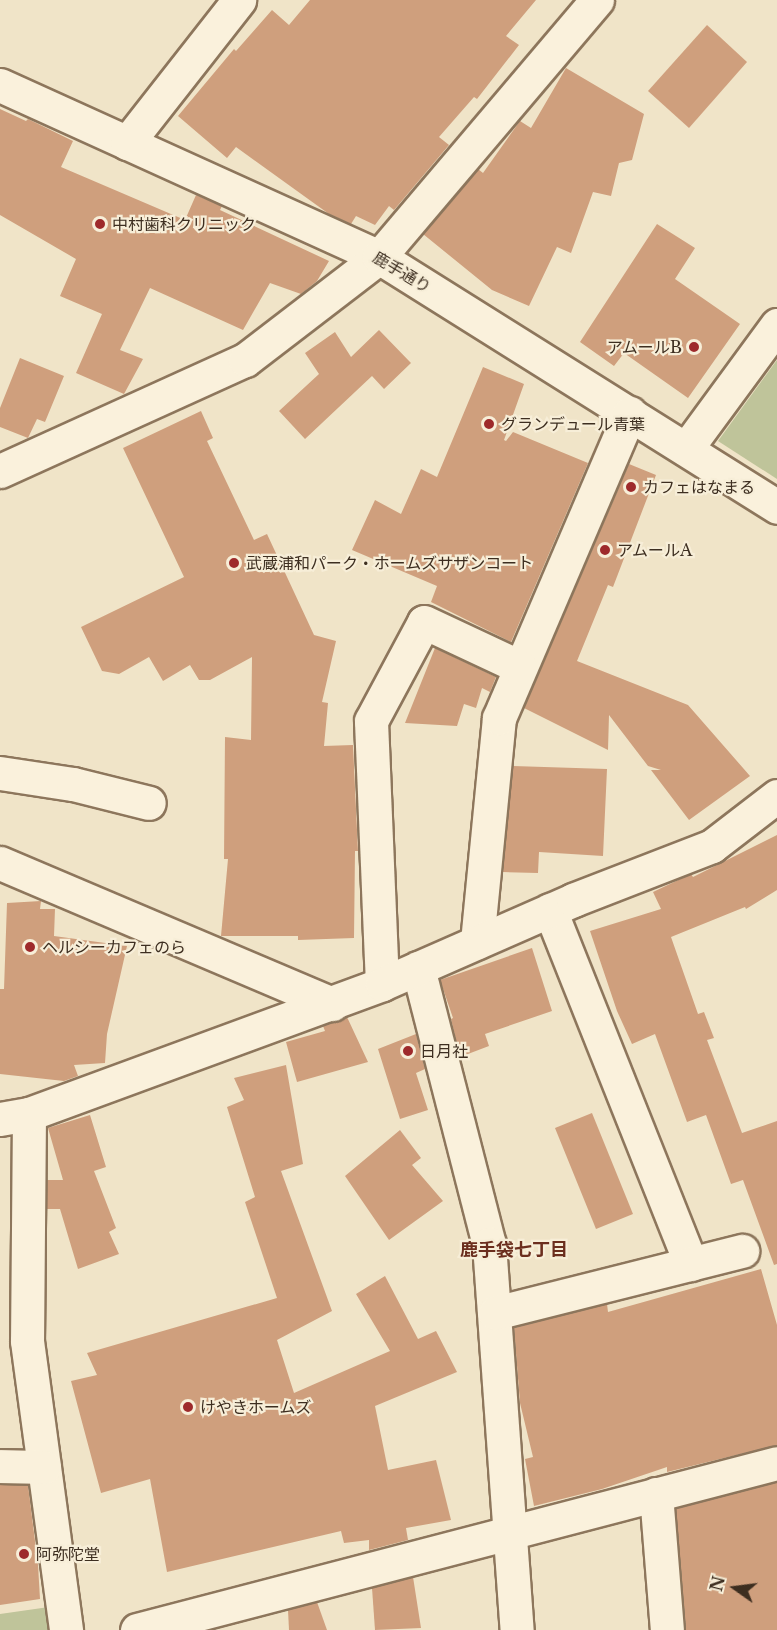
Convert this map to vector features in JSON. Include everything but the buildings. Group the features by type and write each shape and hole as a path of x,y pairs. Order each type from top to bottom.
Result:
{"street":[{"path":"127,143 239,0"},
{"path":"0,471 245,360 379,257 597,0"},
{"name":"鹿手通り","path":"0,85 379,257 777,507"},
{"path":"686,449 777,325"},
{"path":"477,942 499,718 630,413"},
{"path":"382,984 371,721 424,622 520,667"},
{"path":"0,773 73,784 149,803"},
{"path":"66,1630 27,1341 15,1117 332,1004 550,910 712,846 777,796"},
{"path":"0,863 332,1004"},
{"path":"550,910 691,1264"},
{"path":"418,968 489,1244 517,1630"},
{"path":"495,1313 742,1251"},
{"path":"136,1630 777,1463"},
{"path":"0,1466 44,1467"},
{"path":"656,1494 667,1630"}],"green space":[{"path":"777,360 777,479 718,441"},
{"path":"49,1607 49,1630 0,1630 0,1614"}],"place":[{"name":"中村歯科クリニック","path":"100,224"},
{"name":"アムールB","path":"694,347"},
{"name":"グランデュール青葉","path":"489,424"},
{"name":"カフェはなまる","path":"631,487"},
{"name":"アムールA","path":"605,550"},
{"name":"武蔵浦和パーク・ホームズサザンコート","path":"234,563"},
{"name":"ヘルシーカフェのら","path":"30,947"},
{"name":"日月社","path":"408,1051"},
{"name":"けやきホームズ","path":"188,1407"},
{"name":"阿弥陀堂","path":"24,1554"}],"district":[{"name":"鹿手袋七丁目","path":"514,1250"}]}
